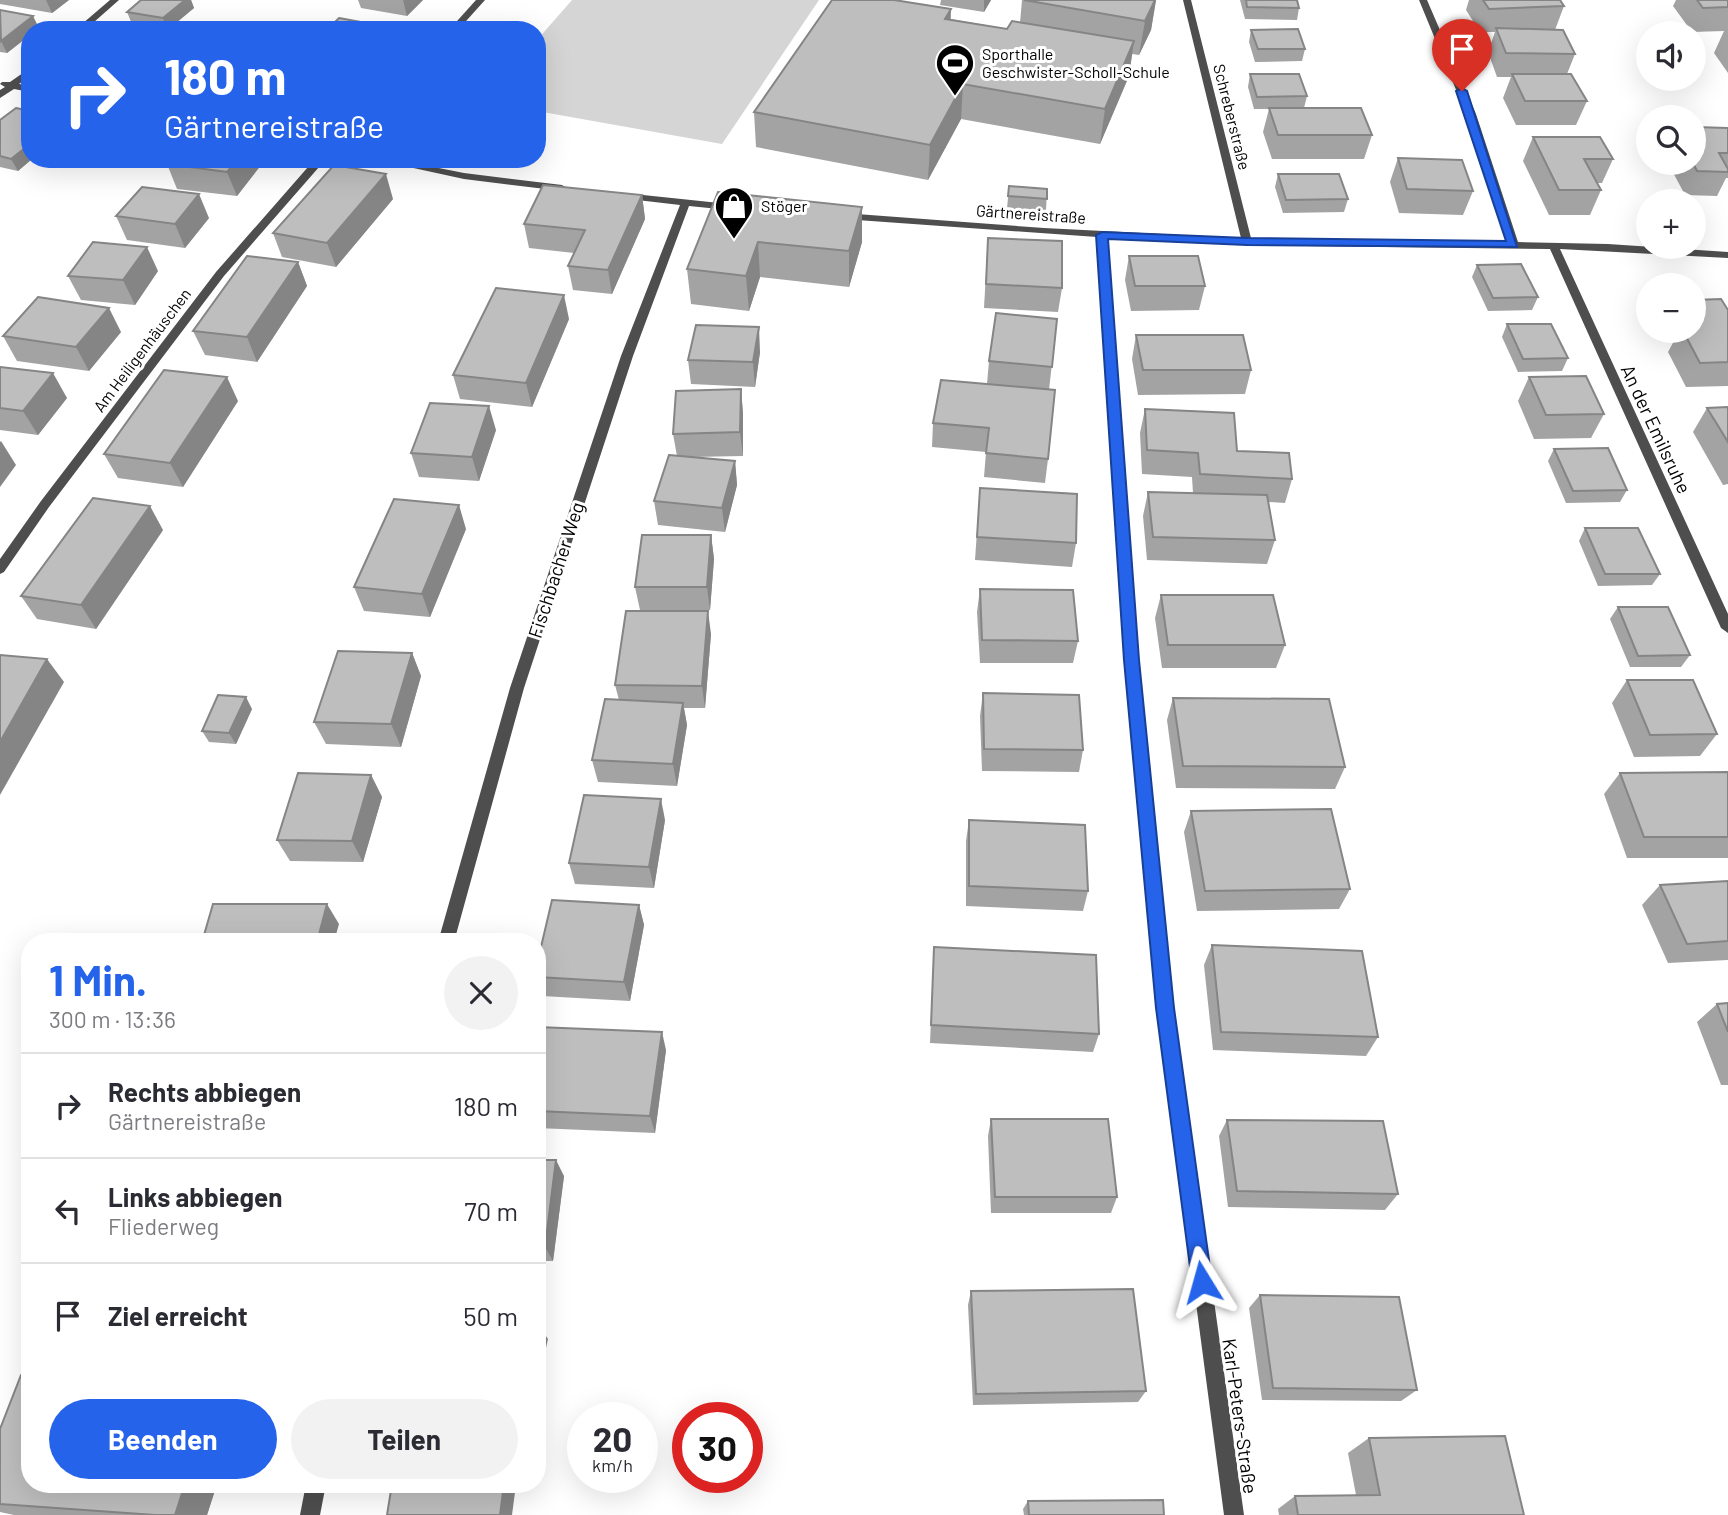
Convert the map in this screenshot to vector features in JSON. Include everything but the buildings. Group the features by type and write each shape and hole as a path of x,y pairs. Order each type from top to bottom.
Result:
{"street":[{"path":"90,21 115,0"},
{"path":"461,21 481,0"},
{"name":"Schreberstraße","path":"1187,0 1247,242"},
{"path":"1423,0 1471,114 1513,244"},
{"path":"0,94 21,78"},
{"path":"0,83 21,88"},
{"name":"Am Heiligenhäuschen","path":"0,569 45,504 220,274 313,168"},
{"path":"423,168 464,176 570,189"},
{"path":"610,194 737,208"},
{"name":"Fischbacher Weg","path":"449,933 517,688 627,356 685,204"},
{"name":"Gärtnereistraße","path":"832,215 1102,235 1247,242 1553,245 1728,255"},
{"name":"Karl-Peters-Straße","path":"1102,235 1131,660 1165,1008 1234,1515"},
{"name":"An der Emilsruhe","path":"1553,245 1728,628"},
{"path":"310,1515 314,1493"}],"shaded area":[{"path":"572,0 819,0 722,144 546,113 546,30"}],"place":[{"name":"Sporthalle Geschwister-Scholl-Schule","path":"955,97"},
{"name":"Stöger","path":"734,240"}],"route":[{"path":"1202,1282 1165,1008 1131,660 1102,235 1247,242 1513,244 1462,91"}]}
